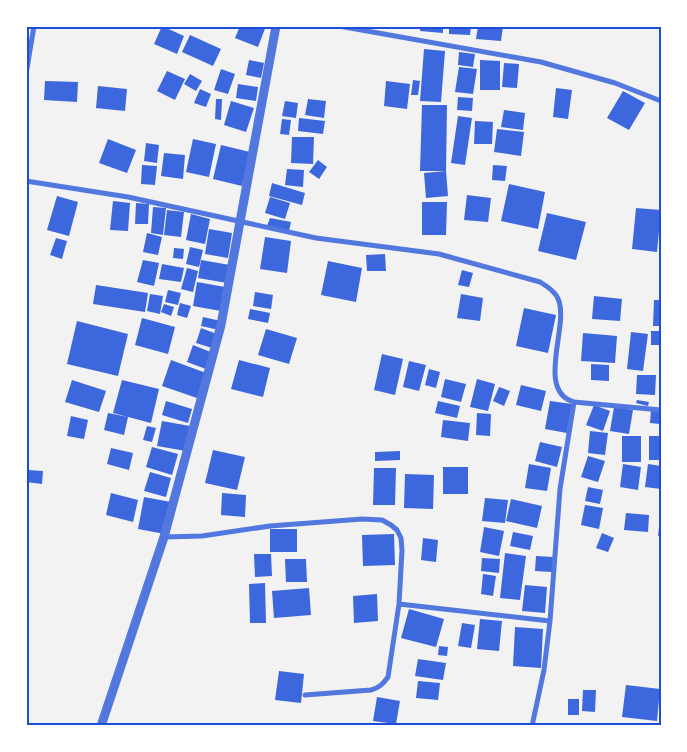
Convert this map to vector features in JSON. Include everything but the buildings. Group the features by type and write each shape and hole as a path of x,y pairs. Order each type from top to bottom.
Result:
{"street":[{"path":"26,74 34,26"},
{"path":"101,726 164,536 221,325 276,26"},
{"path":"339,26 541,62 615,83 661,101"},
{"path":"26,181 128,197 316,238 439,254 540,282 556,295 559,302 560,315 555,367 557,387 564,397 574,402 661,410"},
{"path":"532,726 544,670 550,621 560,488 574,402"},
{"path":"164,536 211,536 270,526 362,519 382,520 397,530 401,538 402,550 400,604 388,677 384,684 371,690 305,695"},
{"path":"400,604 550,621"}]}
